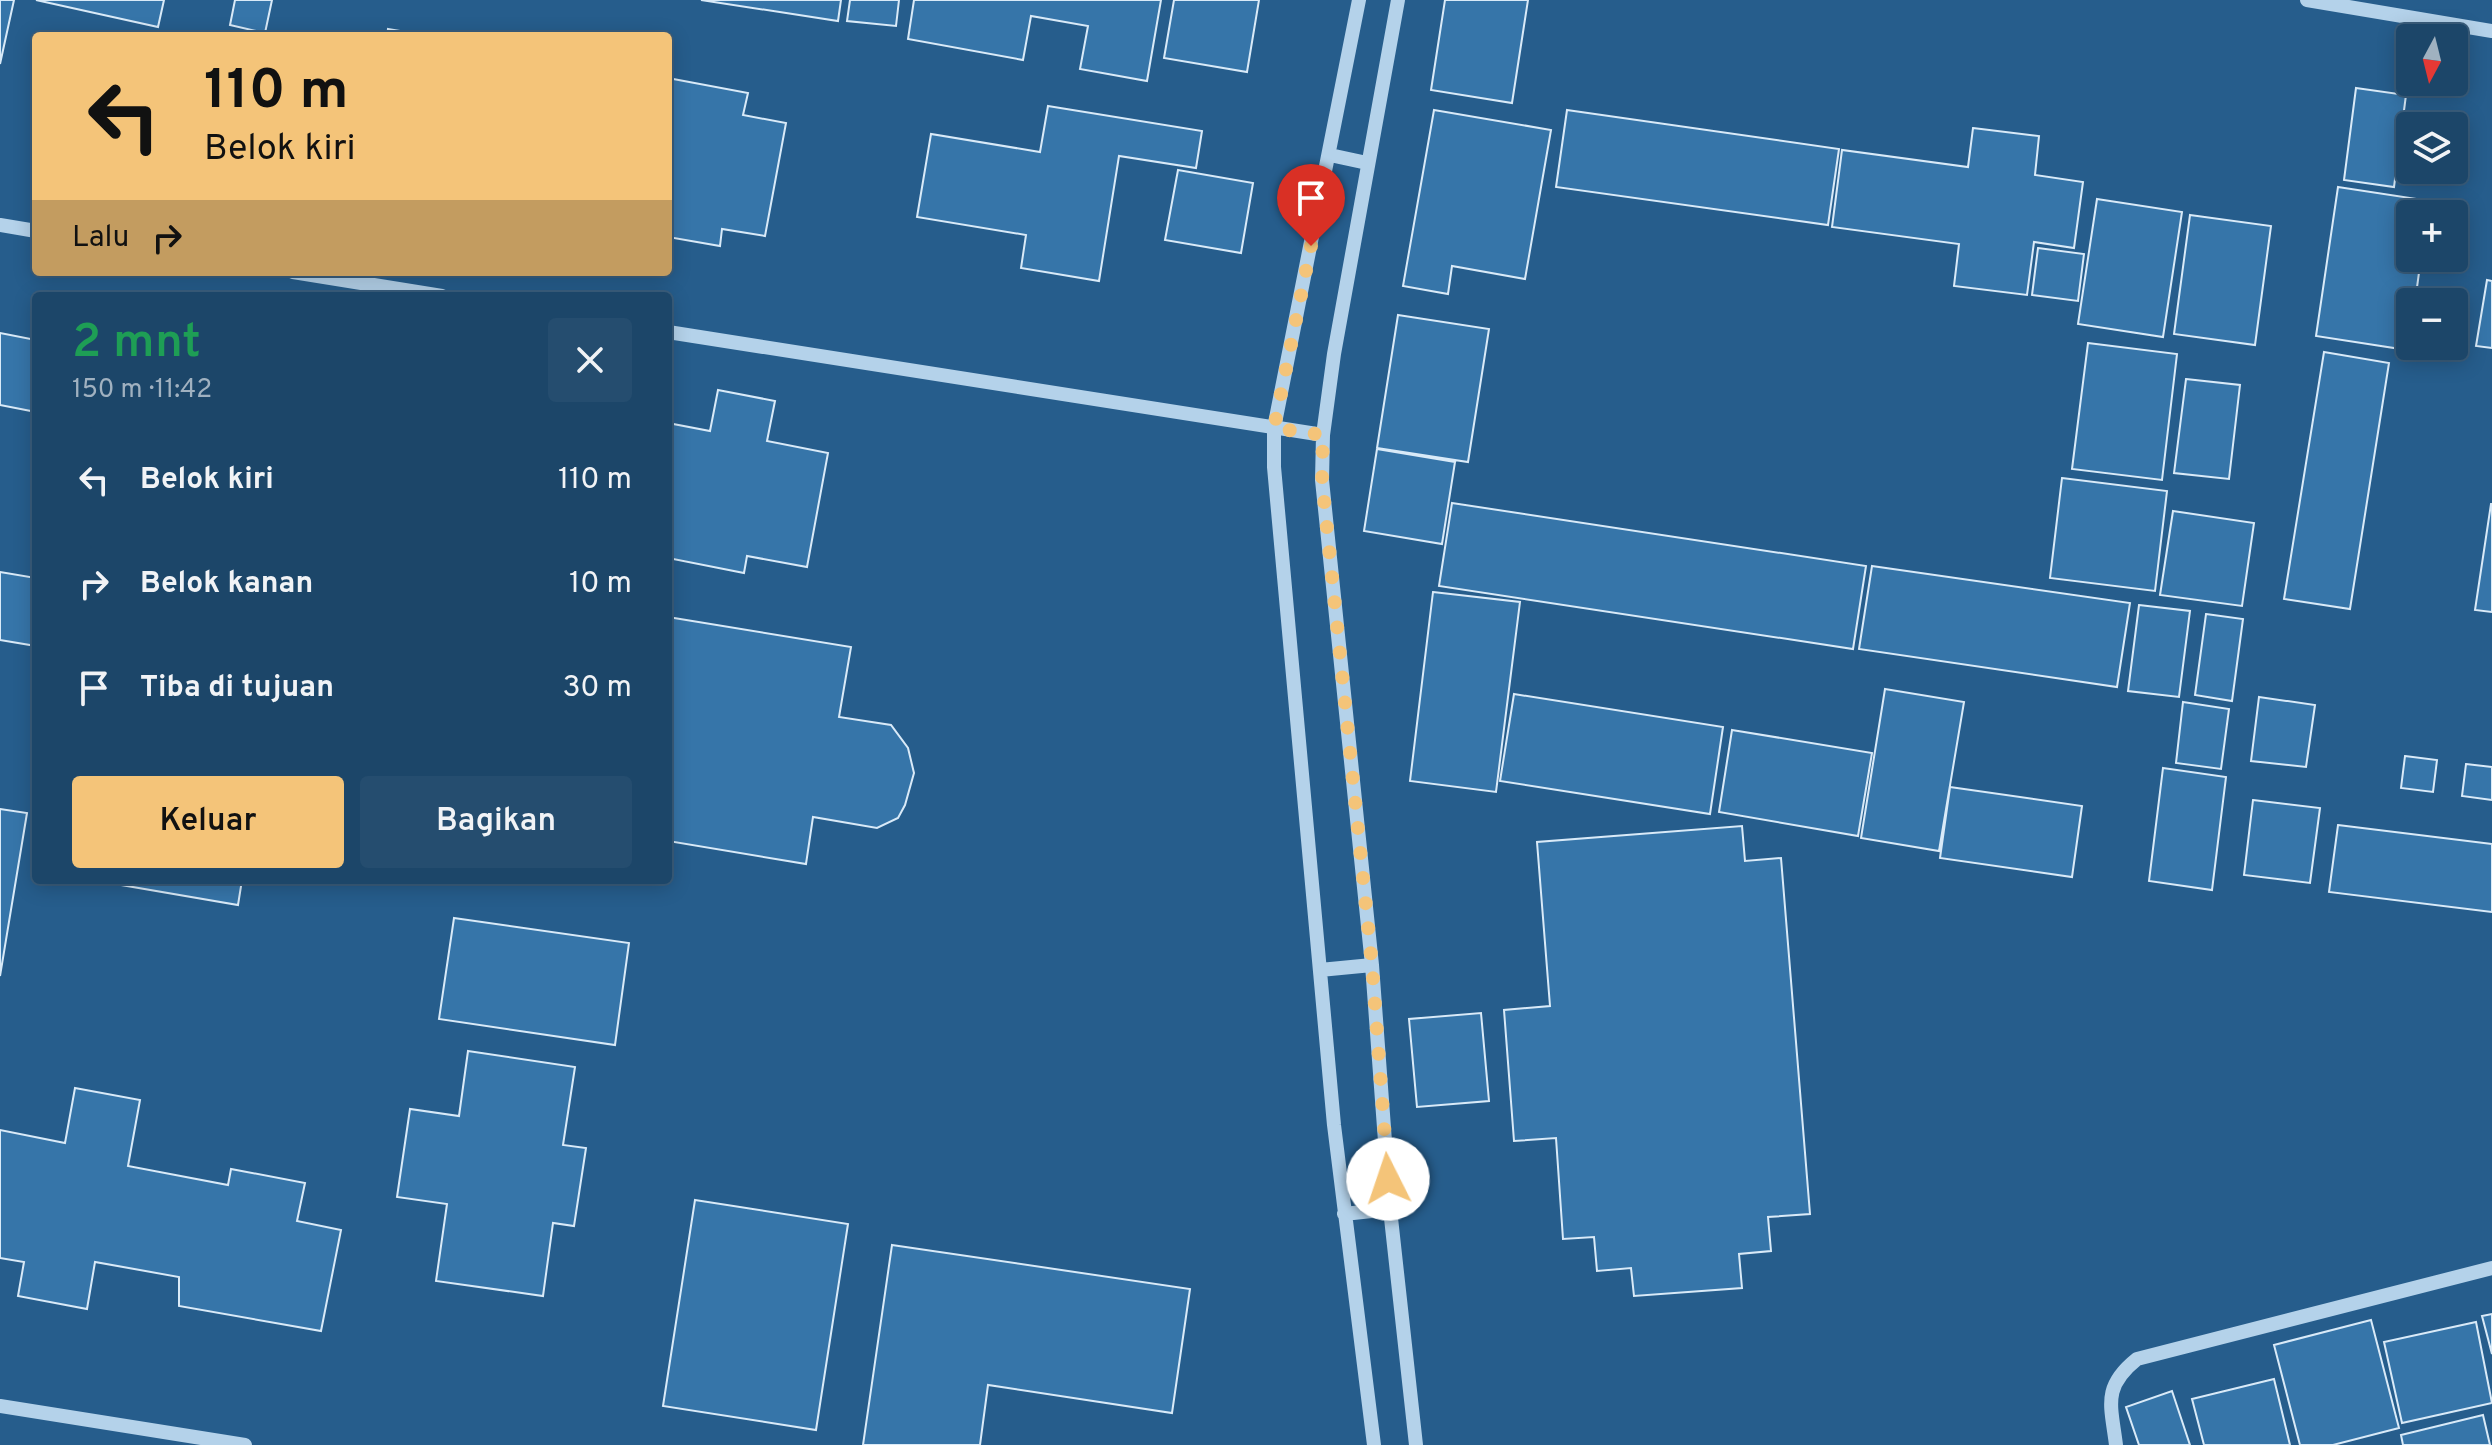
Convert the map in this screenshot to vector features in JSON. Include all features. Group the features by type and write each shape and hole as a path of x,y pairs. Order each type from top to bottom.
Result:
{"street":[{"path":"1359,0 1274,428 1274,467 1344,1214 1374,1445"},
{"path":"1398,0 1367,163 1323,435 1322,480 1372,965 1390,1209 1416,1445"},
{"path":"2307,0 2492,31"},
{"path":"1330,155 1367,163"},
{"path":"0,225 32,230"},
{"path":"318,276 417,292"},
{"path":"672,333 1323,435"},
{"path":"1320,970 1372,965"},
{"path":"1344,1214 1390,1209"},
{"path":"2116,1445 2111,1411 2112,1388 2120,1373 2137,1359 2492,1268"},
{"path":"0,1406 245,1445"}],"building":[{"path":"0,0 14,0 0,64"},
{"path":"36,0 164,0 158,27"},
{"path":"235,0 272,0 265,32 230,25"},
{"path":"701,0 841,0 838,21"},
{"path":"850,0 899,0 896,26 847,21"},
{"path":"914,0 1161,0 1147,81 1080,69 1088,26 1031,16 1023,60 908,39"},
{"path":"1174,0 1259,0 1247,72 1164,58"},
{"path":"1445,0 1528,0 1512,103 1431,90"},
{"path":"672,79 748,93 743,115 786,123 765,236 722,229 720,246 672,238"},
{"path":"2356,88 2406,96 2404,112 2396,112 2394,187 2344,180"},
{"path":"1048,106 1202,131 1196,168 1119,156 1099,281 1021,268 1026,235 917,217 931,134 1040,152"},
{"path":"1434,110 1551,130 1525,279 1452,266 1448,294 1403,286"},
{"path":"1567,110 1839,149 1828,225 1556,187"},
{"path":"1973,128 2039,136 2035,175 2083,182 2074,248 2034,242 2027,295 1954,286 1959,244 1832,227 1842,150 1968,167"},
{"path":"1178,170 1253,183 1241,253 1165,240"},
{"path":"2338,187 2423,200 2396,200 2396,272 2419,272 2417,288 2396,288 2396,348 2316,336"},
{"path":"2097,199 2182,212 2163,337 2078,324"},
{"path":"2190,215 2271,226 2255,345 2174,334"},
{"path":"2038,248 2084,254 2078,301 2032,295"},
{"path":"2487,280 2492,281 2492,348 2476,346"},
{"path":"1398,315 1489,329 1468,462 1377,448"},
{"path":"0,333 32,339 32,411 0,405"},
{"path":"2088,343 2177,354 2162,480 2072,469"},
{"path":"2324,352 2389,363 2350,609 2284,599"},
{"path":"2186,379 2240,385 2229,479 2174,473"},
{"path":"718,390 775,401 767,441 828,453 807,567 747,556 744,573 672,559 672,424 710,431"},
{"path":"1377,449 1455,462 1442,544 1364,531"},
{"path":"2062,478 2167,491 2155,591 2050,578"},
{"path":"1452,503 1866,566 1853,649 1439,586"},
{"path":"2492,504 2492,612 2475,610"},
{"path":"2173,511 2254,523 2242,606 2160,595"},
{"path":"1872,566 2130,603 2117,687 1859,649"},
{"path":"0,572 32,577 32,645 0,640"},
{"path":"1433,592 1520,602 1496,792 1410,781"},
{"path":"2139,605 2190,611 2179,697 2128,691"},
{"path":"2206,614 2243,619 2232,701 2195,695"},
{"path":"672,618 851,647 839,717 891,725 908,748 914,773 898,818 877,828 813,817 806,864 672,842"},
{"path":"1885,689 1964,702 1939,851 1861,838"},
{"path":"1514,694 1723,727 1710,814 1500,781"},
{"path":"2259,697 2315,705 2306,767 2251,761"},
{"path":"2183,702 2229,709 2221,769 2176,763"},
{"path":"1732,730 1872,753 1858,836 1719,812"},
{"path":"2405,756 2437,760 2433,792 2401,788"},
{"path":"2466,764 2492,767 2492,800 2462,796"},
{"path":"2163,768 2226,777 2212,890 2149,881"},
{"path":"1950,787 2082,806 2072,877 1940,858"},
{"path":"2253,800 2320,808 2310,883 2244,875"},
{"path":"0,809 27,813 0,976"},
{"path":"2338,825 2492,844 2492,912 2329,892"},
{"path":"1742,826 1745,861 1781,858 1810,1214 1768,1217 1771,1251 1739,1254 1742,1288 1634,1296 1631,1268 1597,1271 1594,1237 1563,1239 1556,1138 1514,1141 1504,1010 1550,1006 1537,842"},
{"path":"115,884 241,884 238,905"},
{"path":"454,918 629,943 615,1045 439,1019"},
{"path":"1481,1013 1489,1101 1417,1107 1409,1019"},
{"path":"468,1051 575,1067 563,1145 586,1148 574,1226 553,1223 543,1296 436,1281 447,1204 397,1197 410,1109 459,1116"},
{"path":"75,1088 140,1100 128,1166 228,1185 231,1169 305,1183 297,1221 341,1230 321,1331 179,1306 179,1277 95,1262 87,1309 18,1296 24,1262 0,1258 0,1130 65,1143"},
{"path":"695,1200 848,1224 816,1430 663,1406"},
{"path":"892,1245 1190,1289 1172,1413 988,1385 980,1445 863,1445"},
{"path":"2492,1314 2492,1354 2482,1316"},
{"path":"2371,1320 2399,1428 2333,1445 2300,1445 2274,1345"},
{"path":"2476,1322 2492,1403 2402,1423 2384,1342"},
{"path":"2274,1379 2290,1445 2204,1445 2192,1399"},
{"path":"2172,1391 2190,1445 2139,1445 2126,1407"},
{"path":"2483,1415 2490,1445 2403,1445 2401,1435"}],"route":[{"path":"1311,246 1274,428 1323,435 1322,480 1372,965 1388,1179"}]}
